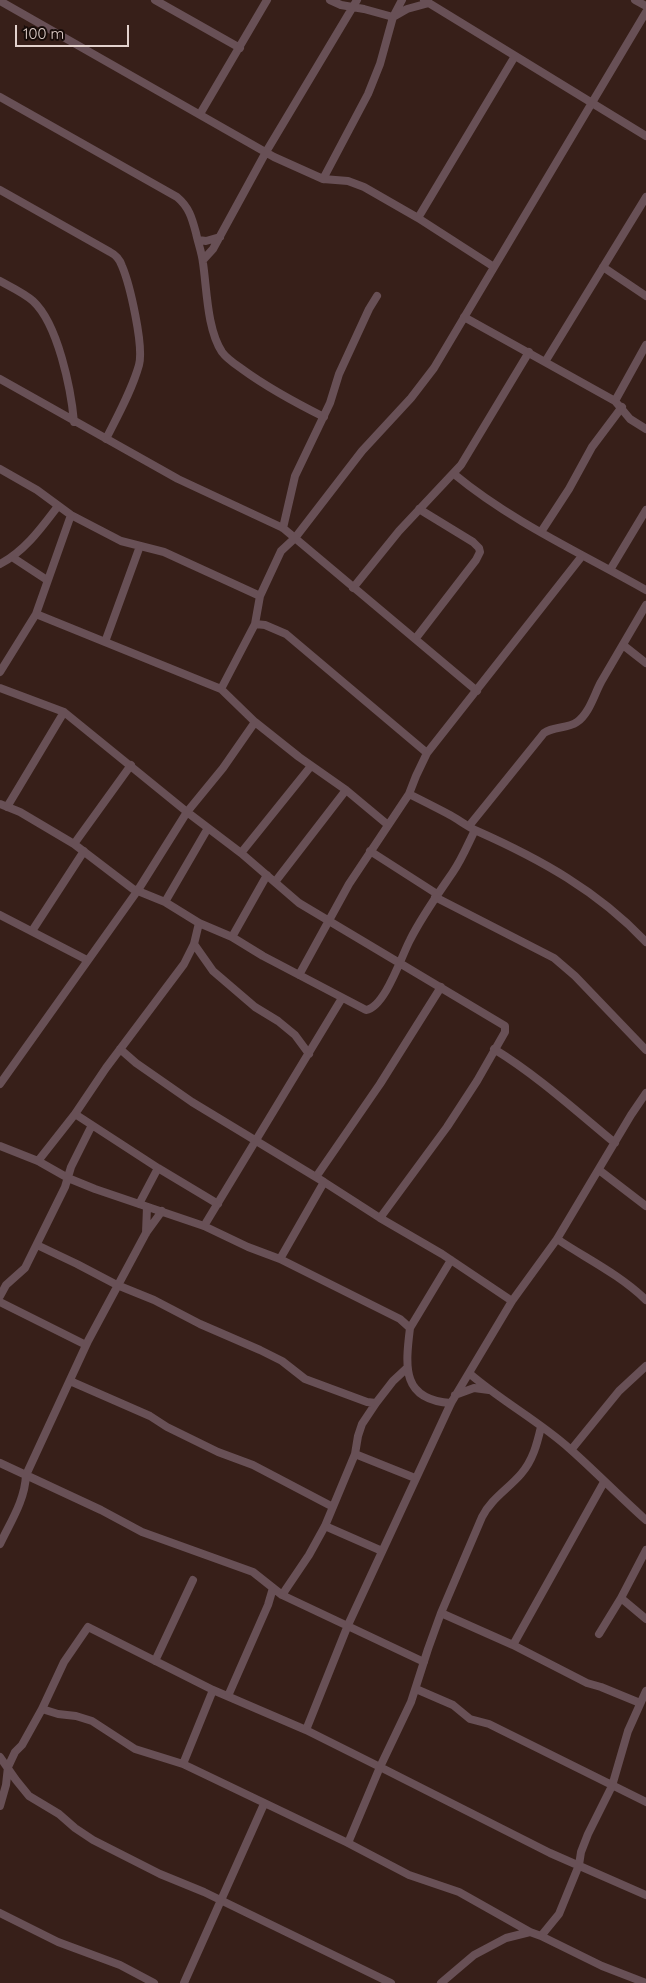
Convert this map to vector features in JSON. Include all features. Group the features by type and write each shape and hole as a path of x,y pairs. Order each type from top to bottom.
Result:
{"street":[{"path":"155,0 240,48"},
{"path":"200,114 267,0"},
{"path":"330,0 352,8 364,9 393,17 407,9 427,2 646,136"},
{"path":"203,260 209,255 220,237 266,152 357,0"},
{"path":"323,179 368,94 380,64 393,17 402,0"},
{"path":"635,0 646,6"},
{"path":"0,1 266,152 323,179 348,180 364,187 418,218 494,267"},
{"path":"221,689 255,624 260,596 280,551 295,538 362,451 411,398 434,368 646,12"},
{"path":"418,218 515,56"},
{"path":"0,96 177,197 185,204 190,212 198,240 203,260 212,326 215,339 222,352 255,379 324,417"},
{"path":"0,190 110,252 116,256 122,266 134,310 140,352 139,363 128,395 106,438"},
{"path":"545,362 646,198"},
{"path":"198,240 220,237"},
{"path":"603,267 645,292"},
{"path":"0,281 33,300 46,317 60,353 74,422"},
{"path":"284,528 295,476 330,404 338,374 377,296"},
{"path":"464,317 615,401 622,407 630,419 646,429"},
{"path":"615,401 646,345"},
{"path":"353,588 420,509 454,474 529,352"},
{"path":"0,378 74,422 178,479 284,528 353,588 478,691"},
{"path":"541,532 569,489 592,447 622,407"},
{"path":"0,469 37,490 71,516 121,541 164,552 260,596"},
{"path":"454,474 520,522 646,590"},
{"path":"0,564 31,540 58,506"},
{"path":"416,638 476,560 480,552 473,542 420,509"},
{"path":"610,570 646,510"},
{"path":"0,672 36,614 71,516"},
{"path":"105,642 140,546"},
{"path":"12,556 47,580"},
{"path":"299,975 328,921 370,851 409,794 427,753 478,691 582,556"},
{"path":"64,712 4,805 20,812 74,844 122,881 165,902 199,923 232,936 263,956 366,1010 371,1009 385,992 410,939 454,870 472,828 544,733 556,727 568,726 578,722 586,712 601,682 646,605"},
{"path":"36,614 221,689 255,722 388,824"},
{"path":"255,624 265,625 286,634 427,753"},
{"path":"623,645 646,663"},
{"path":"0,688 64,712 187,812 241,853 299,903 504,1026 505,1032 477,1081 447,1127 380,1218"},
{"path":"0,1084 138,890 187,812 223,768 255,722"},
{"path":"74,844 131,765"},
{"path":"241,853 311,766"},
{"path":"275,882 346,790"},
{"path":"409,794 472,828 501,841 586,889 618,915 646,942"},
{"path":"165,902 208,828"},
{"path":"32,931 84,851"},
{"path":"370,851 436,896 554,958 575,976 646,1050"},
{"path":"232,936 267,875"},
{"path":"0,915 87,960"},
{"path":"38,1161 75,1114 120,1049 184,964 194,944 199,923"},
{"path":"194,944 213,971 255,1007 290,1030 310,1054"},
{"path":"316,1177 380,1084 441,987"},
{"path":"204,1226 255,1140 310,1054 342,998"},
{"path":"120,1049 136,1063 192,1102 451,1260 512,1301"},
{"path":"494,1049 515,1062 615,1143"},
{"path":"306,1730 348,1626 453,1399 512,1301 556,1239 646,1094"},
{"path":"75,1114 218,1204"},
{"path":"0,1296 3,1286 22,1272 37,1245 68,1178 70,1167 92,1125"},
{"path":"0,1146 38,1161 68,1178 204,1226 248,1247 280,1259 400,1319 410,1328"},
{"path":"146,1233 143,1206 158,1168"},
{"path":"599,1170 646,1206"},
{"path":"280,1259 324,1182"},
{"path":"0,1544 21,1500 25,1488 26,1474 86,1345 146,1233 162,1211"},
{"path":"556,1239 586,1259 610,1270 632,1286 646,1300"},
{"path":"37,1245 118,1286 138,1293 200,1324 260,1350 282,1361 312,1382 367,1402 376,1403"},
{"path":"451,1260 410,1328 407,1368 410,1382 419,1393 437,1402 453,1399 474,1388 488,1390"},
{"path":"0,1302 86,1345"},
{"path":"400,1319 418,1314"},
{"path":"571,1450 619,1391 646,1366"},
{"path":"282,1595 309,1555 325,1526 355,1454 362,1424 393,1381 407,1368"},
{"path":"469,1373 488,1390 542,1427 571,1450 646,1520"},
{"path":"70,1381 150,1416 203,1445 253,1465 327,1506 333,1507"},
{"path":"393,1381 410,1382"},
{"path":"348,1843 416,1689 441,1613 488,1506 522,1472 532,1457 542,1427"},
{"path":"355,1454 415,1478"},
{"path":"0,1463 142,1532 252,1572 282,1595 424,1662"},
{"path":"513,1645 604,1482"},
{"path":"325,1526 382,1551"},
{"path":"599,1634 621,1598 646,1550"},
{"path":"154,1661 193,1580"},
{"path":"228,1696 268,1605 273,1588"},
{"path":"621,1598 646,1619"},
{"path":"441,1613 513,1645 587,1683 640,1703"},
{"path":"0,1806 8,1767 42,1709 64,1662 88,1627 213,1690 306,1730 579,1866 646,1895"},
{"path":"416,1689 453,1705 470,1719 489,1724 646,1802"},
{"path":"183,1764 213,1690"},
{"path":"542,1936 559,1914 579,1866 581,1852 588,1834 612,1786 628,1732 646,1691"},
{"path":"42,1709 92,1721 135,1750 183,1764 348,1843 409,1875 459,1892 491,1912 530,1932 542,1936 602,1966 646,1983"},
{"path":"0,1757 29,1796 59,1814 84,1834 160,1874 220,1900 391,1983"},
{"path":"184,1983 264,1804"},
{"path":"0,1913 58,1942 120,1965 154,1983"},
{"path":"441,1983 474,1955 506,1938 530,1932"},
{"path":"625,1983 634,1977"}]}
